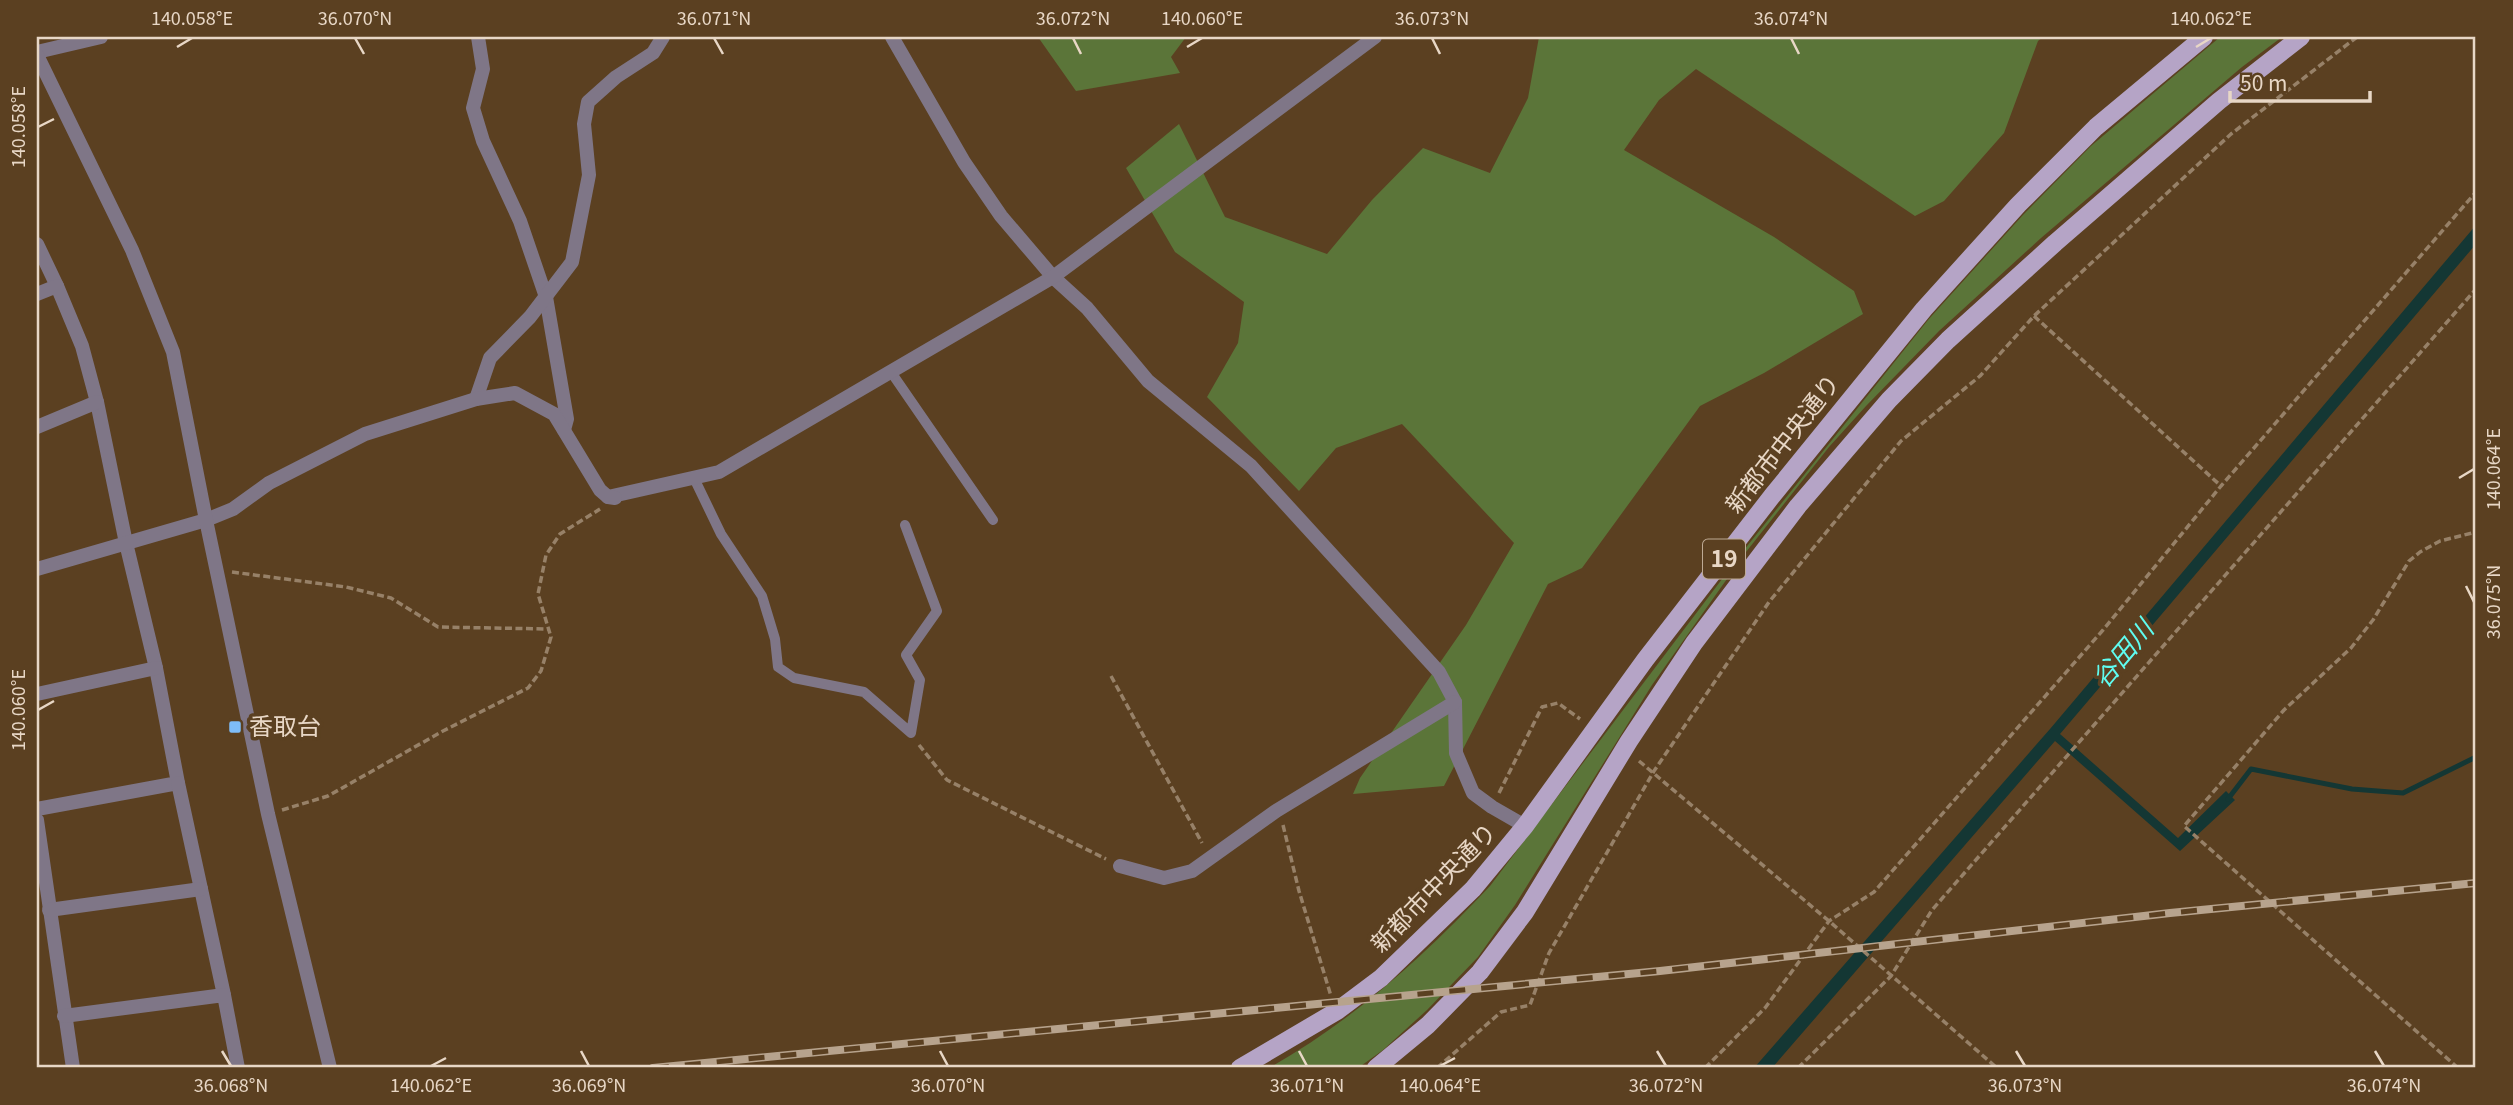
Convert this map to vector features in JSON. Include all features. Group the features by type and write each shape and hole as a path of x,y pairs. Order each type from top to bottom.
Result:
{"main road":[{"name":"新都市中央通り","path":"1240,1068 1336,1012 1381,978 1473,889 1525,826 1654,649 1772,496 1924,309 2018,205 2096,127 2204,37"},
{"name":"新都市中央通り","path":"1376,1068 1428,1025 1480,972 1525,912 1629,741 1694,643 1798,506 1889,400 1948,340 2055,243 2219,101 2301,37"}],"street":[{"path":"101,37 37,54 132,250 161,316 173,352 268,814 330,1068"},
{"path":"478,37 483,69 473,108 483,141 520,221 546,297 567,419 564,430"},
{"path":"476,399 490,358 546,297 572,262 589,175 584,124 588,102 616,77 653,53 663,37"},
{"path":"892,37 964,162 1002,216 1053,277 1087,308 1147,381 1251,466 1439,672 1455,702 1456,753 1473,793 1525,826"},
{"path":"37,569 206,520 233,509 269,484 365,434 476,399 515,393 554,414 600,491 612,498 719,472 1053,277 1376,37"},
{"path":"37,244 82,346 96,402 156,668 177,783 238,1068"},
{"path":"37,294 57,286"},
{"path":"37,427 96,402"},
{"path":"37,694 156,668"},
{"path":"1120,866 1164,878 1192,871 1276,811 1455,702"},
{"path":"37,809 177,783"},
{"path":"37,820 73,1068"},
{"path":"50,910 201,889"},
{"path":"64,1016 224,995"}],"lane":[{"path":"891,372 993,520"},
{"path":"694,478 721,534 762,596 775,639 778,667 794,678 864,692 911,733"},
{"path":"905,525 937,611 906,655 920,680 911,733"}],"path":[{"path":"1437,1068 1501,1012 1530,1005 1549,953 1654,771 1769,602 1900,441 1980,376 2034,316 2231,134 2357,37"},
{"path":"1704,1068 1765,1008 1829,921 1874,892 2103,630 2221,486 2476,192"},
{"path":"1798,1068 1889,974 1932,911 2476,289"},
{"path":"2034,316 2221,486"},
{"path":"268,814 328,796 456,724 528,688 541,671 551,637 538,594 546,555 560,534 612,498"},
{"path":"2458,1068 2184,826 2284,710 2351,648 2373,620 2409,561 2440,541 2476,532"},
{"path":"216,570 346,587 391,598 438,627 548,629"},
{"path":"1111,676 1210,858"},
{"path":"1492,807 1542,707 1558,703 1583,721"},
{"path":"911,733 947,780 1120,866"},
{"path":"1639,761 1829,921 1997,1068"},
{"path":"1276,811 1282,819 1299,891 1336,1012"}],"green space":[{"path":"1038,37 1186,37 1171,57 1180,73 1076,91"},
{"path":"1539,37 2043,37 2038,41 2004,133 1944,201 1915,216 1696,69 1659,100 1624,150 1774,237 1854,291 1863,314 1764,373 1700,406 1582,568 1548,584 1444,786 1353,794 1360,778 1466,625 1514,543 1402,424 1336,448 1299,491 1207,397 1238,343 1244,302 1175,252 1126,168 1179,124 1225,217 1327,254 1372,200 1423,148 1490,173 1528,98"},
{"path":"2220,37 2282,37 2242,67 2041,238 1939,331 1829,447 1746,552 1652,685 1515,905 1478,957 1427,1010 1383,1050 1358,1068 1269,1068 1330,1029 1386,986 1439,938 1490,886 1744,550 1928,320 2022,216 2091,146"}],"water":[{"name":"谷田川","path":"2476,225 2476,244 2060,734 2178,838 2226,791 2235,800 2180,851 2055,741 1772,1068 1754,1068 2050,729"}],"waterway":[{"path":"2228,799 2251,769 2352,789 2403,793 2476,757"}],"railway":[{"path":"653,1068 1660,971 2170,913 2476,883"}],"place":[{"name":"香取台","path":"235,727"}]}
